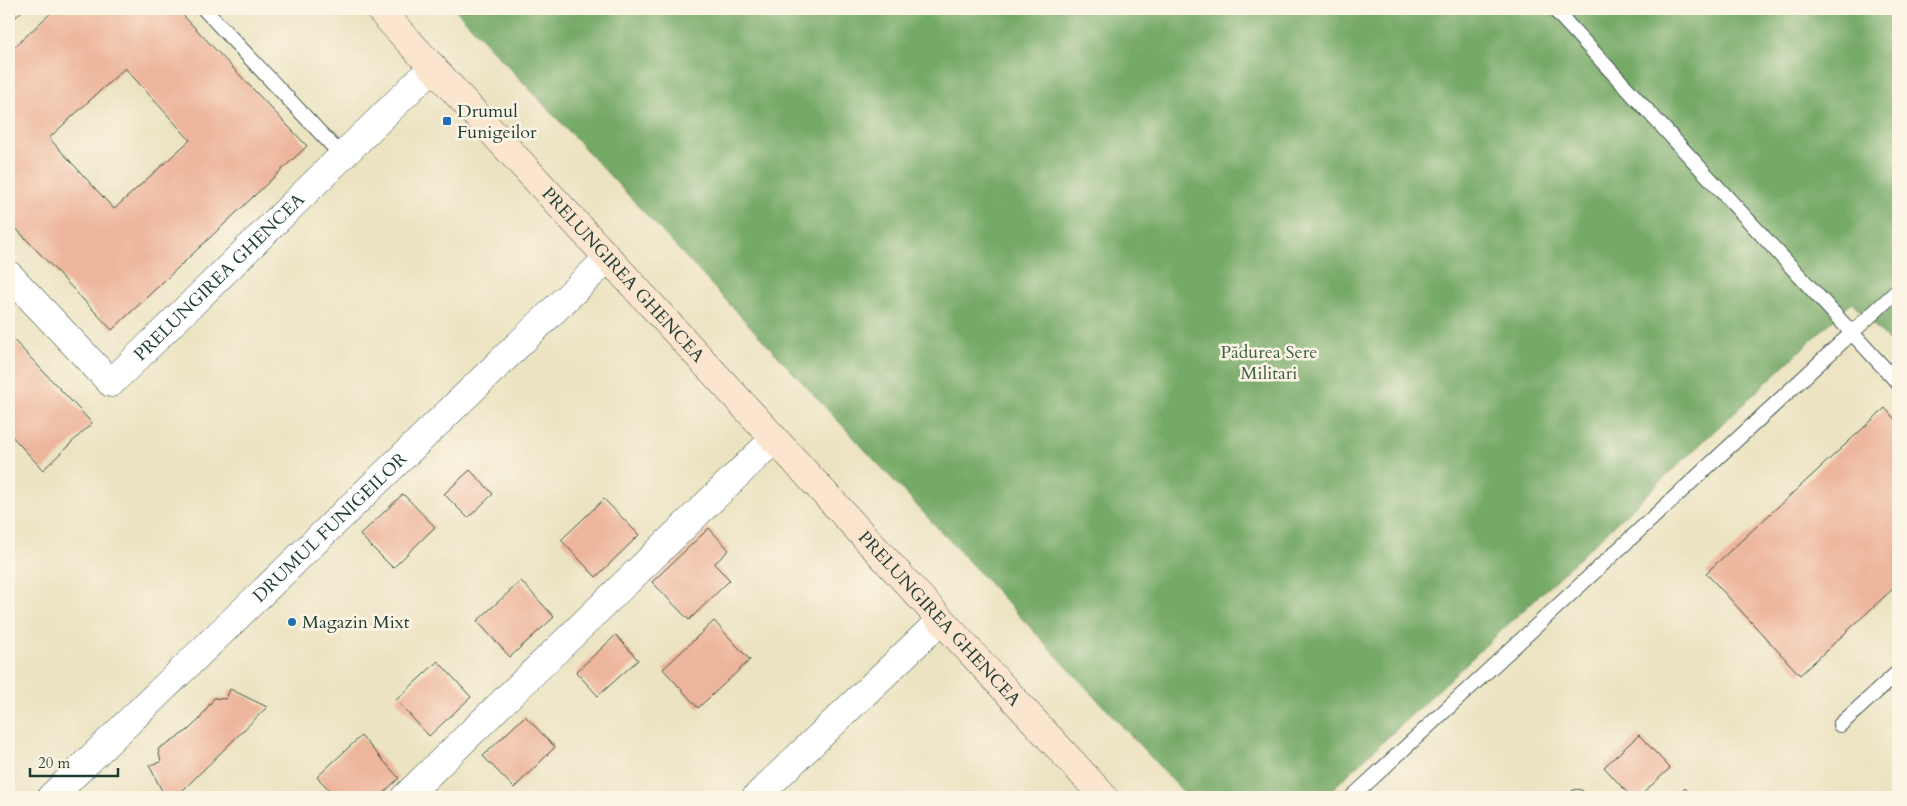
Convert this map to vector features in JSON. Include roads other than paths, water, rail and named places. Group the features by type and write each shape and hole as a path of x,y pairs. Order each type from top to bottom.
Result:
{"main road":[{"name":"PRELUNGIREA GHENCEA","path":"379,9 1104,797"}],"street":[{"name":"PRELUNGIREA GHENCEA","path":"9,275 111,383 433,67"},
{"name":"DRUMUL FUNIGEILOR","path":"52,797 608,258"},
{"path":"405,797 774,440"},
{"path":"756,797 941,620"}],"lane":[{"path":"204,9 343,157"},
{"path":"1554,9 1898,383"},
{"path":"1352,797 1898,290"},
{"path":"1840,726 1898,672"}],"place":[{"name":"Drumul Funigeilor","path":"447,121"},
{"name":"Magazin Mixt","path":"292,622"}],"park label":[{"name":"Pădurea Sere Militari","path":"1269,362"}]}
